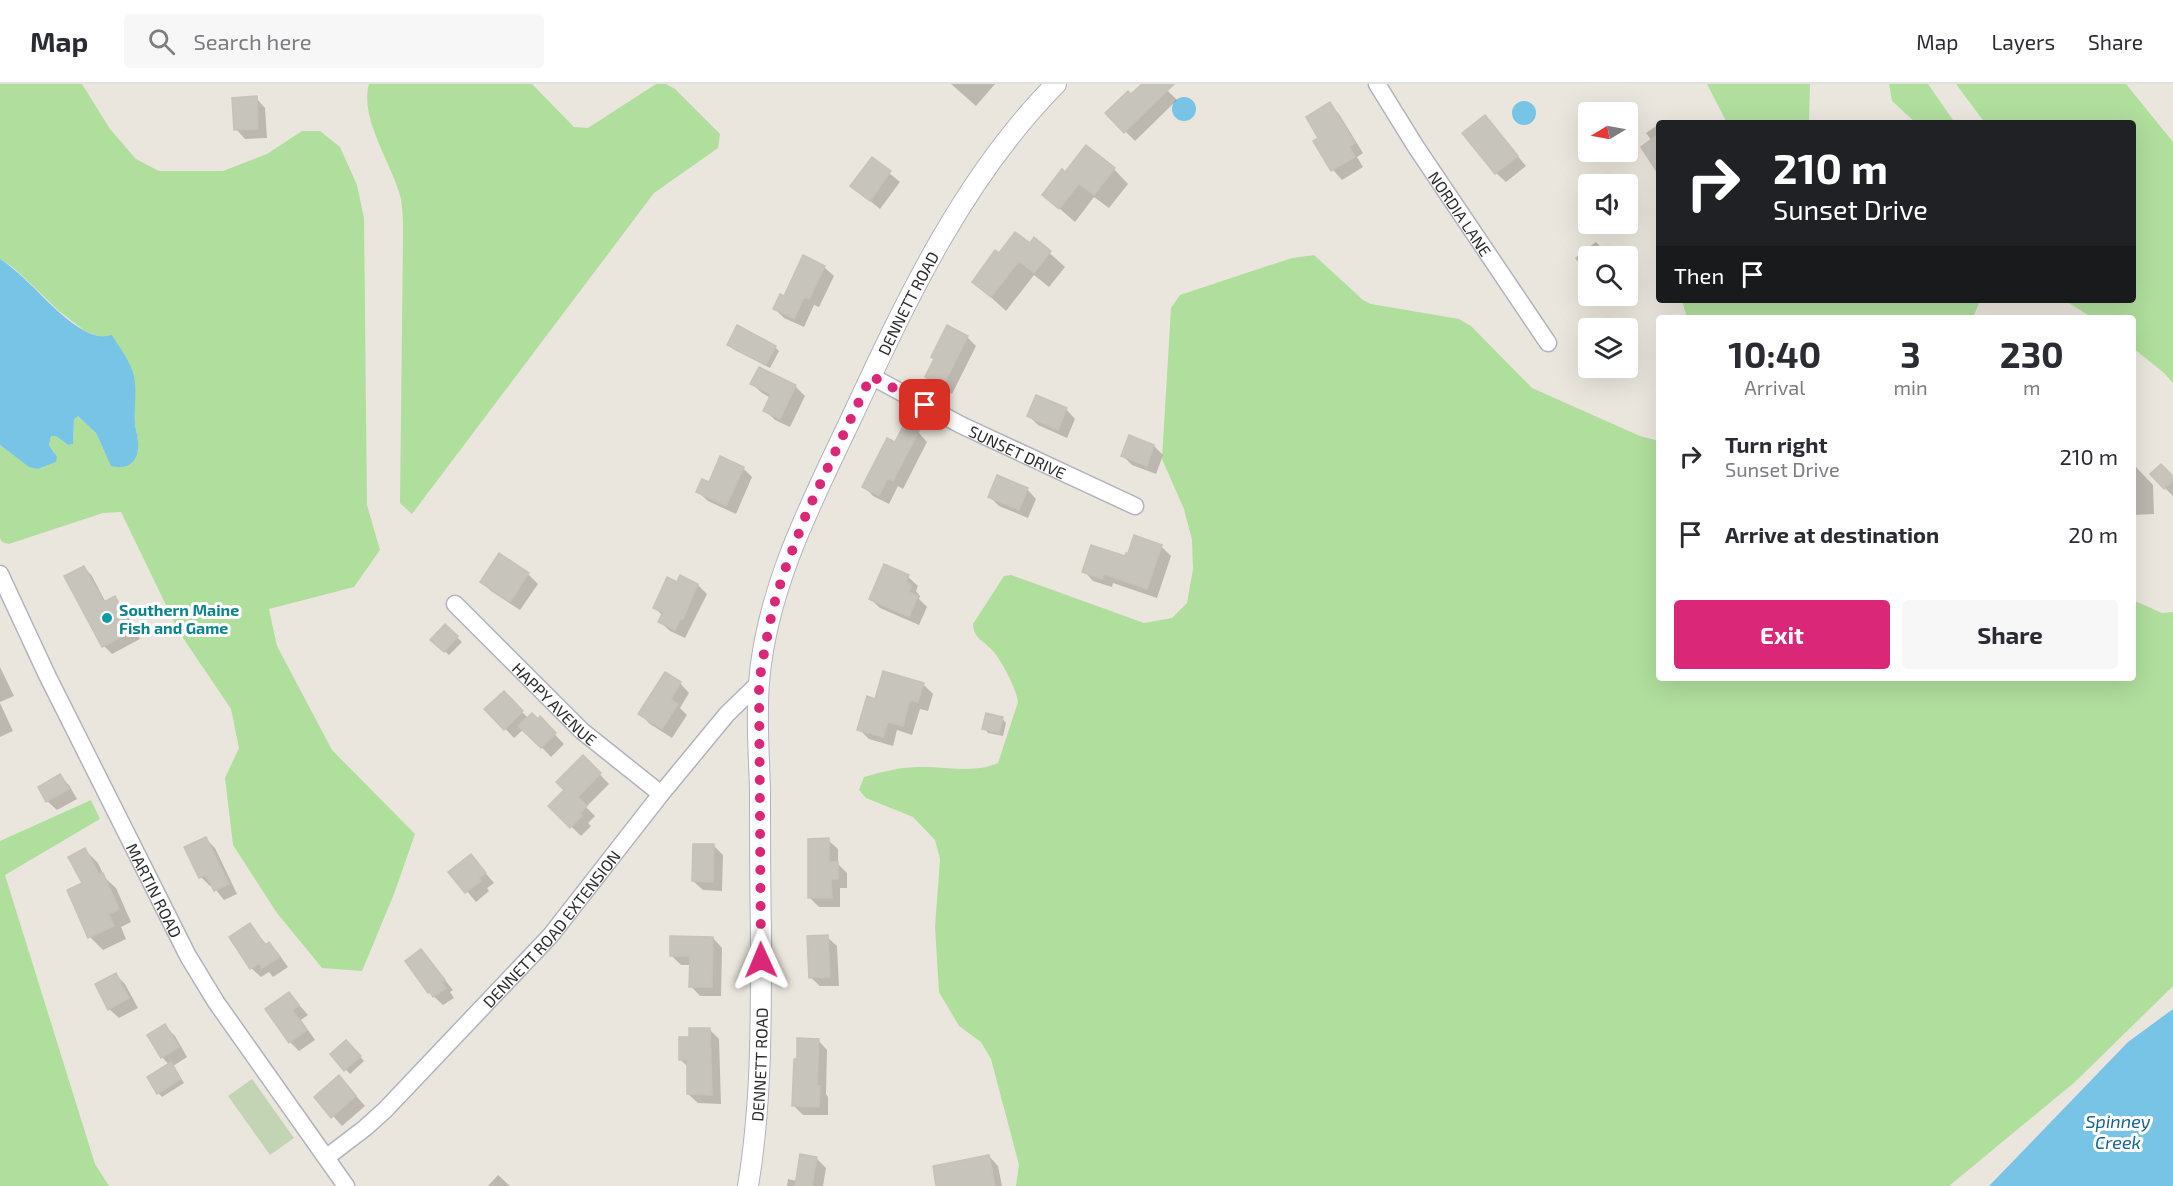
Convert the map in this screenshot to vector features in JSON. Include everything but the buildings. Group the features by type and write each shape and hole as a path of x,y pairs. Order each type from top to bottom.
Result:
{"street":[{"name":"DENNETT ROAD","path":"748,1186 758,1106 761,1039 759,683 773,608 807,512 931,256 953,217 1008,137 1056,84"},
{"name":"NORDIA LANE","path":"1377,84 1416,147 1548,343"},
{"name":"SUNSET DRIVE","path":"871,376 961,425 1135,506"},
{"name":"MARTIN ROAD","path":"0,574 122,827 188,956 216,1002 346,1186"},
{"name":"HAPPY AVENUE","path":"455,604 582,731 661,794"},
{"name":"DENNETT ROAD EXTENSION","path":"327,1157 385,1110 551,935 727,714 759,683"}],"green space":[{"path":"0,84 82,84 110,129 136,159 159,171 223,171 267,154 302,131 320,131 340,147 357,185 364,218 367,505 380,550 354,587 269,609 277,646 332,750 415,834 394,894 362,971 322,968 277,913 233,845 225,778 239,748 231,709 179,632 121,512 103,513 9,544 2,542 0,538 0,445 20,460 38,469 56,462 54,452 49,445 51,436 56,436 68,445 73,444 74,418 78,416 96,433 106,455 138,452 138,440 135,423 135,389 100,337 85,331 59,311 14,268 0,259"},
{"path":"369,84 532,84 574,127 588,128 656,84 666,84 675,89 720,134 718,148 654,193 412,514 400,503 402,208 397,186 378,142 369,112 367,98"},
{"path":"1707,84 1810,84 1809,120 1725,120"},
{"path":"1889,84 1928,84 1953,120 1913,120 1892,101"},
{"path":"1956,84 2126,84 2173,142 2173,383 2136,350 2136,315 2088,315 2069,303 2136,303 2136,120 1983,120"},
{"path":"1314,255 1363,300 1371,304 1459,319 1471,326 1532,388 1640,436 1656,440 1656,681 2136,681 2136,601 2162,613 2173,612 2173,986 2075,1082 1949,1186 1016,1186 1019,1165 991,1059 981,1042 959,1026 939,992 935,927 940,859 935,840 913,817 866,798 859,790 864,777 891,770 919,767 969,769 998,763 1018,702 1004,667 996,654 977,636 973,624 1004,576 1011,575 1144,623 1172,618 1187,603 1193,569 1192,540 1184,509 1162,459 1171,308 1180,295 1292,258"},
{"path":"1683,303 1979,303 1974,315 1686,315"},
{"path":"91,800 100,819 5,875 95,1164 109,1186 0,1186 0,841"},
{"path":"252,1079 294,1138 270,1155 228,1096"}],"water":[{"path":"1184,97 1193,100 1196,109 1193,118 1184,121 1175,118 1172,109 1175,100"},
{"path":"1524,101 1533,104 1536,113 1533,122 1524,125 1515,122 1512,113 1515,104"},
{"path":"0,259 12,267 73,323 98,336 112,335 125,355 134,376 135,425 138,441 135,458 128,465 111,466 96,433 78,416 74,419 73,444 68,445 56,436 51,436 49,445 57,457 56,462 38,469 29,467 0,445"},
{"name":"Spinney Creek","path":"2173,1009 2173,1186 1989,1186 2128,1042"}],"place":[{"name":"Southern Maine Fish and Game","path":"107,618"}],"route":[{"path":"761,960 759,683 773,608 807,512 871,376 925,405"}]}
